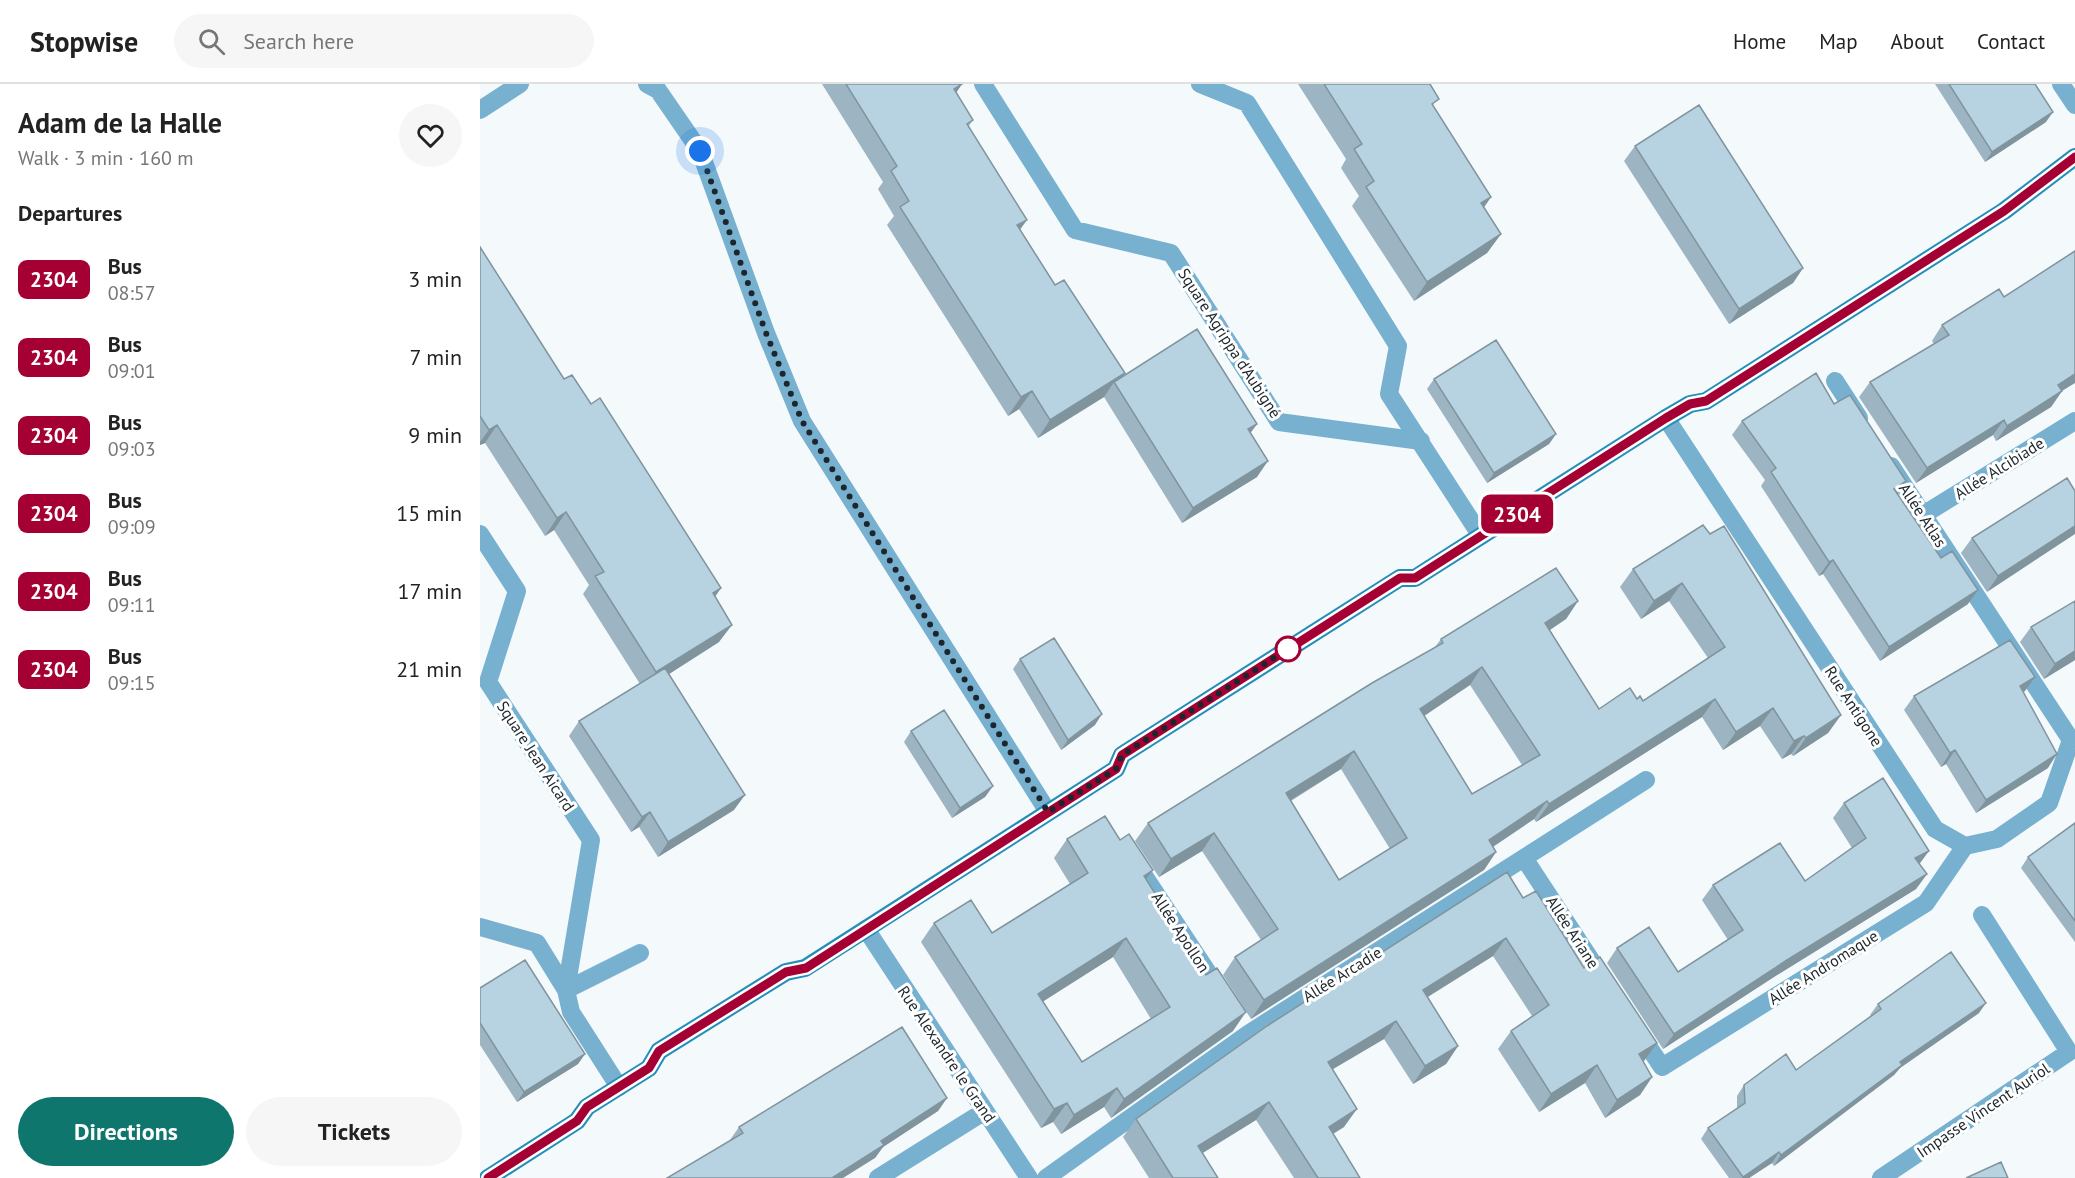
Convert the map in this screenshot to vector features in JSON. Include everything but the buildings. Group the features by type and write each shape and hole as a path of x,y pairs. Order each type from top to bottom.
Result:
{"street":[{"path":"480,110 520,84"},
{"name":"Square Agrippa d'Aubigné","path":"983,84 1075,230 1171,253 1279,422 1421,441"},
{"path":"1200,84 1247,103 1398,345 1389,394 1481,536"},
{"path":"2061,84 2075,105"},
{"path":"655,86 700,151 766,333 802,421 1048,812"},
{"path":"488,1178 577,1121 587,1107 649,1068 659,1051 786,972 806,968 1116,769 1122,755 1400,578 1415,578 1666,418 1690,404 1706,401 2004,211 2075,158"},
{"path":"1834,381 1866,429"},
{"name":"Rue Antigone","path":"1666,418 1935,829 1965,846"},
{"name":"Allée Alcibiade","path":"1923,516 2075,421"},
{"name":"Allée Atlas","path":"1879,448 2073,738"},
{"name":"Square Jean Aicard","path":"480,534 517,591 488,682 591,840 566,990"},
{"path":"1965,846 1997,839 2049,803 2073,738"},
{"name":"Allée Arcadie","path":"1046,1178 1248,1034 1646,780"},
{"name":"Allée Andromaque","path":"1629,1017 1662,1067 1926,903 1965,846"},
{"name":"Allée Apollon","path":"1127,850 1248,1034"},
{"name":"Allée Ariane","path":"1524,858 1616,998"},
{"name":"Impasse Vincent Auriol","path":"1881,1178 2069,1052 1982,915"},
{"name":"Square Jean Aicard","path":"480,927 537,943 566,990 571,1012 619,1087"},
{"name":"Rue Alexandre le Grand","path":"866,929 1029,1178"},
{"path":"566,990 640,953"},
{"path":"878,1178 985,1111"}],"bus line":[{"name":"2304","path":"488,1178 577,1121 587,1107 649,1068 659,1051 786,972 806,968 1116,769 1122,755 1400,578 1415,578 1666,418 1690,404 1706,401 2004,211 2075,157"}],"route":[{"path":"700,151 766,333 802,421 1048,812 1116,769 1122,755 1288,649"}]}
